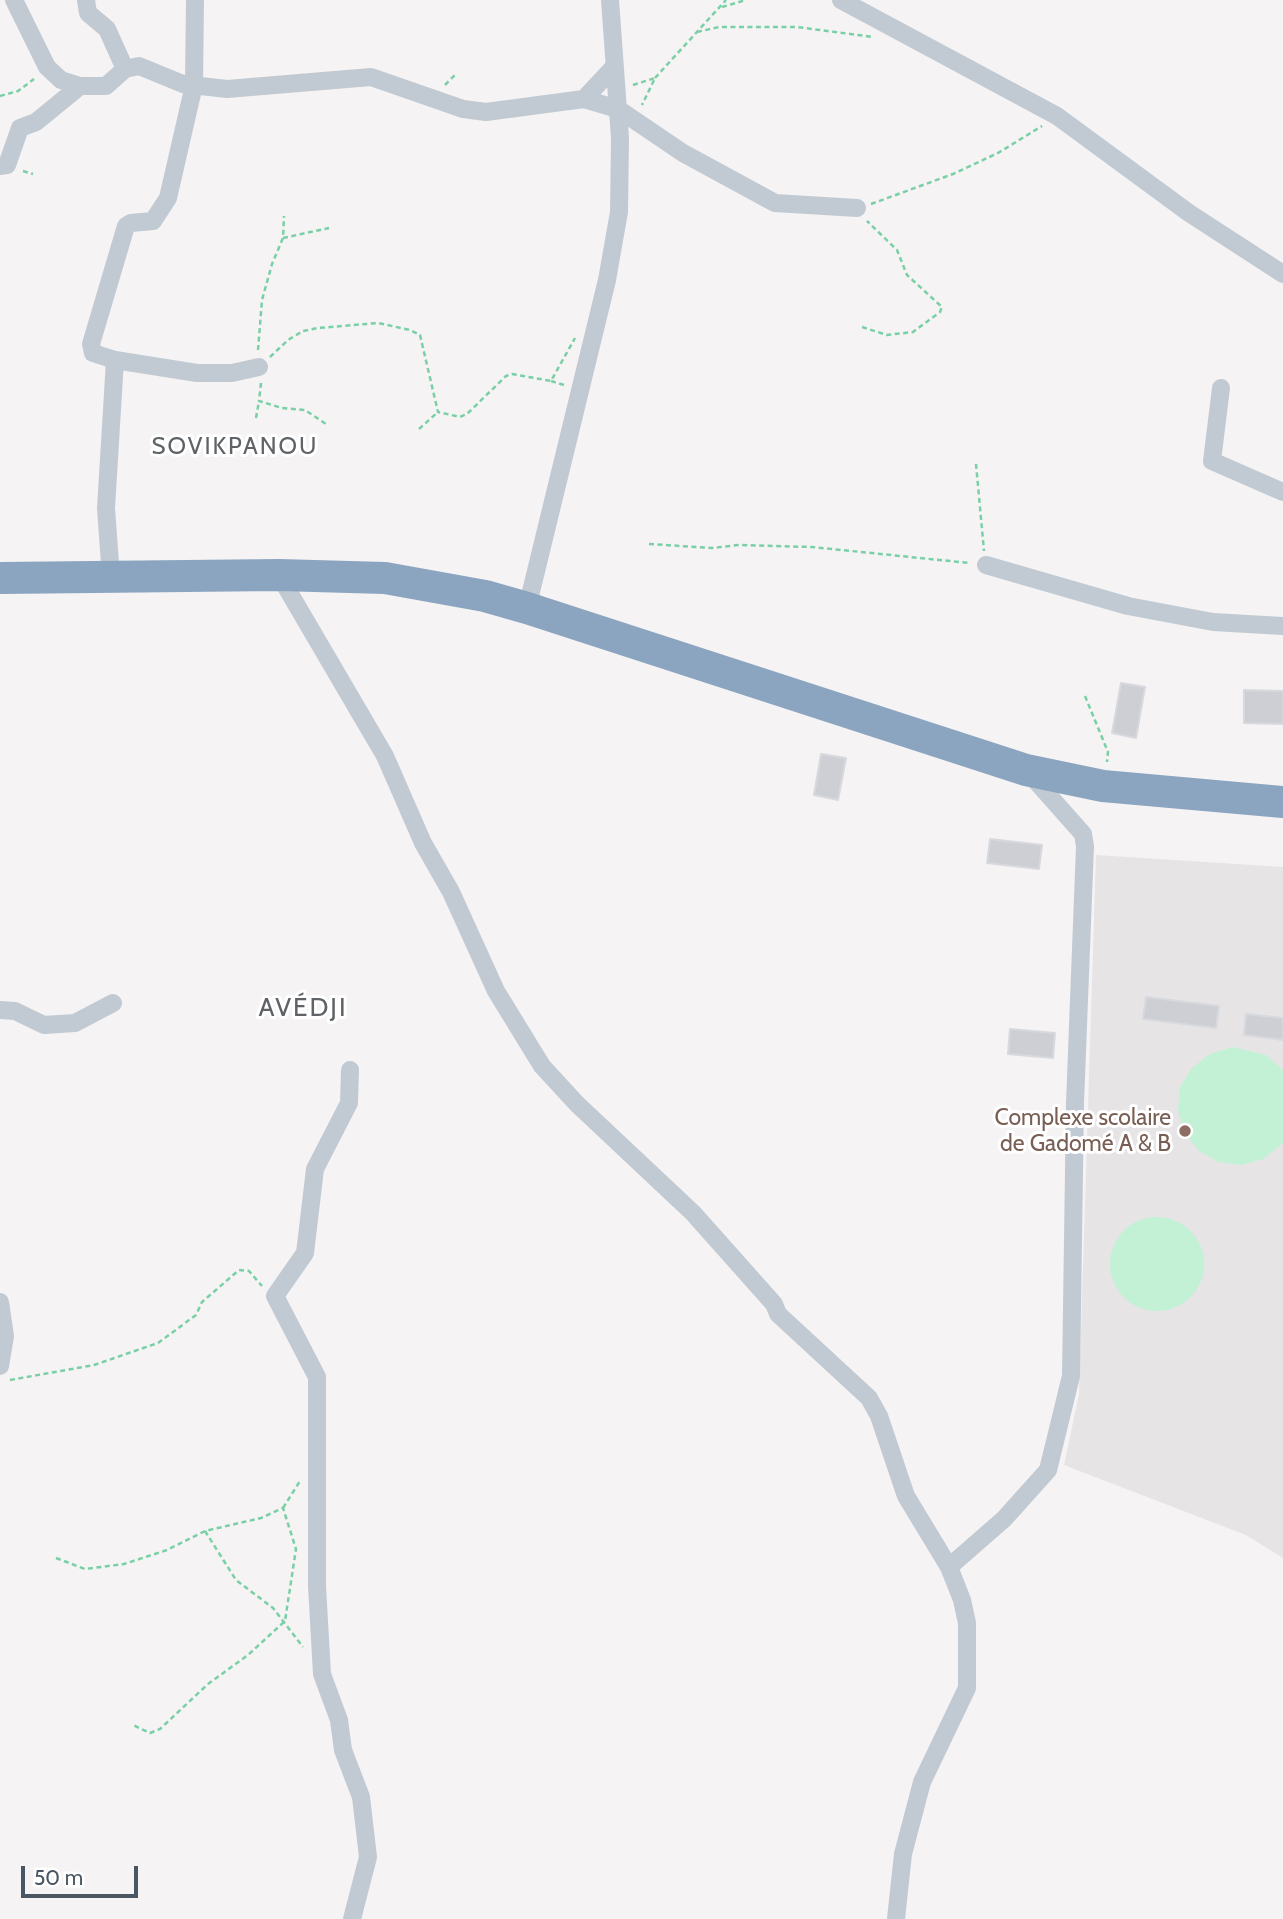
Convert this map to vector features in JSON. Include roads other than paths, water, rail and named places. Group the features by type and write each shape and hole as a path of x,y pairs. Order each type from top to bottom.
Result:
{"highway":[{"path":"0,578 279,575 386,578 485,596 527,608 1026,770 1103,786 1283,802"}],"street":[{"path":"14,0 47,67 61,80 80,86 106,86 125,69 142,67 164,78 194,85 248,89 371,77 463,109 485,112 584,99 618,109 682,153 775,202 857,208"},
{"path":"86,0 88,13 107,29 125,69"},
{"path":"195,0 194,85 168,198 153,221 126,226 102,302 92,349 93,353 116,360 197,373 232,373 259,367"},
{"path":"527,608 612,258 620,188 618,109 610,0"},
{"path":"841,0 911,40 1057,116 1189,213 1283,274"},
{"path":"584,99 613,68"},
{"path":"0,166 6,165 20,128 36,122 80,86"},
{"path":"111,578 106,508 116,360"},
{"path":"1221,388 1212,461 1283,492"},
{"path":"986,565 1128,606 1213,622 1283,626"},
{"path":"279,575 385,756 423,843 451,892 496,991 542,1066 577,1104 693,1213 771,1300 778,1314 869,1398 879,1416 906,1496 949,1567 962,1600 967,1623 967,1688 922,1782 903,1854 896,1919"},
{"path":"949,1567 1004,1519 1048,1470 1070,1376 1075,1103 1085,846 1083,835 1026,770"},
{"path":"0,1010 15,1011 44,1026 75,1023 113,1003"},
{"path":"350,1070 349,1103 315,1170 305,1253 275,1296 317,1377 317,1586 322,1674 338,1720 343,1750 361,1797 368,1857 352,1919"},
{"path":"0,1302 5,1336 0,1367"}],"place":[{"name":"Complexe scolaire de Gadomé A & B","path":"1185,1131"}],"district":[{"name":"SOVIKPANOU","path":"235,447"},
{"name":"AVÉDJI","path":"303,1008"}]}
